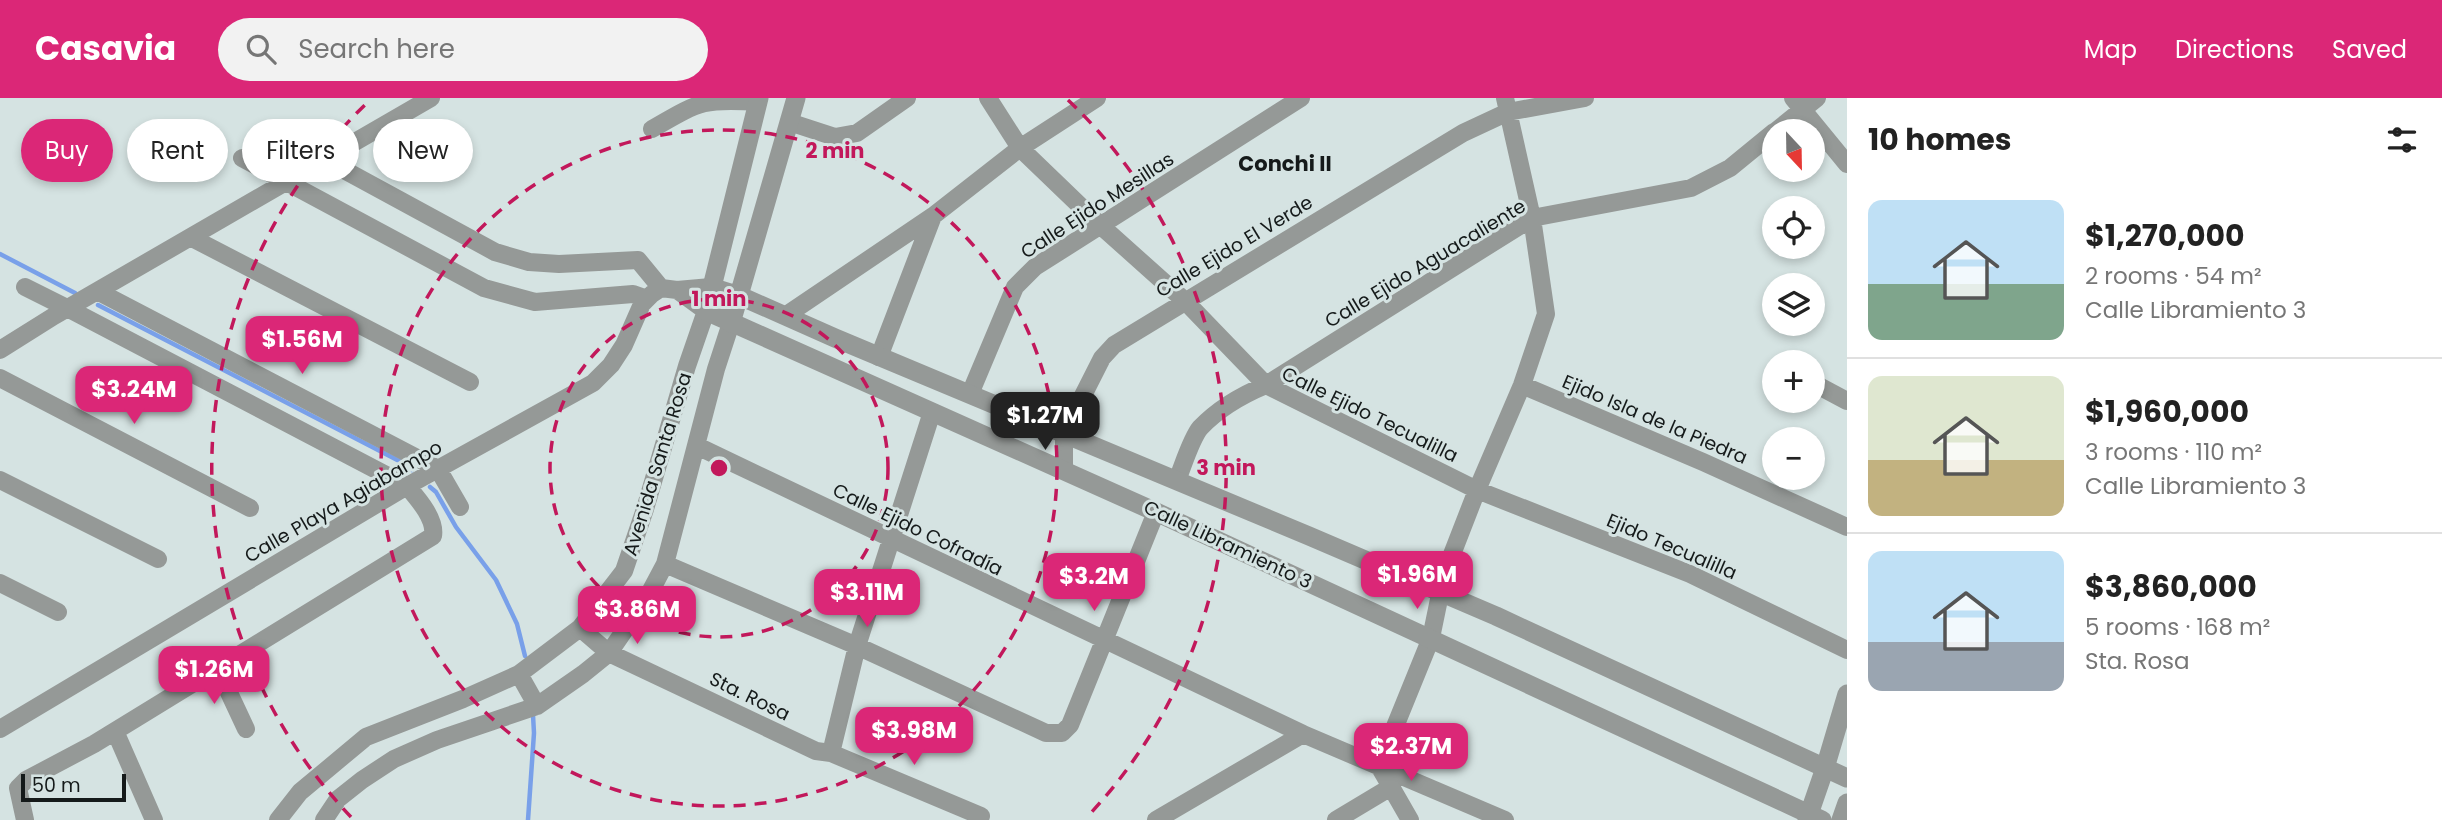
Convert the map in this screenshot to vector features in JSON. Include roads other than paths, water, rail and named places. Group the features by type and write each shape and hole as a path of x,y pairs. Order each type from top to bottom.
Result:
{"street":[{"path":"359,139 431,98"},
{"name":"Avenida Santa Rosa","path":"324,820 338,799 362,779 394,759 437,740 537,706 609,653 648,596 665,564 716,369 740,296 796,98"},
{"path":"789,122 835,137 857,133 907,98"},
{"name":"Calle Ejido Tecualilla","path":"988,98 1020,148 1185,301 1266,386 1477,490"},
{"path":"785,316 933,216 1020,148 1097,98"},
{"name":"Calle Ejido Mesillas","path":"970,394 1015,287 1035,267 1301,98"},
{"name":"Calle Ejido El Verde","path":"1064,433 1102,358 1114,345 1507,105 1585,98"},
{"name":"Calle Ejido Aguacaliente","path":"1786,119 1798,104 1817,98"},
{"path":"652,130 694,105 708,100 759,100"},
{"name":"Avenida Santa Rosa","path":"278,820 300,792 366,737 519,674 580,628 624,571 706,311 759,100"},
{"path":"1798,104 1847,164"},
{"path":"1410,820 1379,766 1431,638 1444,575 1522,385 1546,314 1532,219 1507,105"},
{"name":"Calle Ejido Aguacaliente","path":"1177,480 1199,430 1237,399 1266,386 1532,219 1691,188 1730,168 1762,142"},
{"path":"359,178 495,252 529,262 559,264 638,260 661,292 706,311"},
{"path":"0,350 285,182"},
{"path":"289,182 484,288 503,294 535,302 711,288"},
{"path":"879,357 933,216"},
{"path":"192,238 470,382"},
{"path":"25,288 407,486 428,516 434,530 433,536 115,731 26,780 18,788 25,820"},
{"name":"Calle Libramiento 3","path":"711,288 740,296 1496,617 1847,779"},
{"path":"99,292 438,469 460,507"},
{"name":"Calle Playa Agiabampo","path":"0,729 407,486 593,383 611,365 624,345 642,304 661,292"},
{"name":"Calle Libramiento 3","path":"706,311 1064,470 1431,638 1812,818"},
{"path":"0,378 250,508"},
{"name":"Ejido Isla de la Piedra","path":"1522,385 1847,527"},
{"path":"1825,389 1847,401"},
{"path":"831,753 857,646 932,412"},
{"path":"1064,433 1064,470"},
{"name":"Calle Ejido Cofradía","path":"697,446 1303,734 1505,820"},
{"path":"0,480 158,559"},
{"name":"Ejido Tecualilla","path":"1477,490 1690,574 1847,650"},
{"path":"665,564 857,646 1046,733 1062,733 1070,725 1156,512"},
{"path":"0,583 58,612"},
{"name":"Sta. Rosa","path":"580,628 609,653 816,751 831,753 982,816"},
{"path":"217,667 246,729"},
{"path":"519,674 537,706"},
{"path":"1812,818 1847,694"},
{"path":"115,731 155,820"},
{"path":"1156,820 1303,734"},
{"path":"1336,820 1391,787"},
{"path":"1840,820 1847,803"}],"waterway":[{"path":"0,254 75,293"},
{"path":"98,305 412,470"},
{"path":"430,487 496,580 517,624 525,656"},
{"path":"528,820 533,715"}],"district":[{"name":"Conchi II","path":"1285,164"}]}
